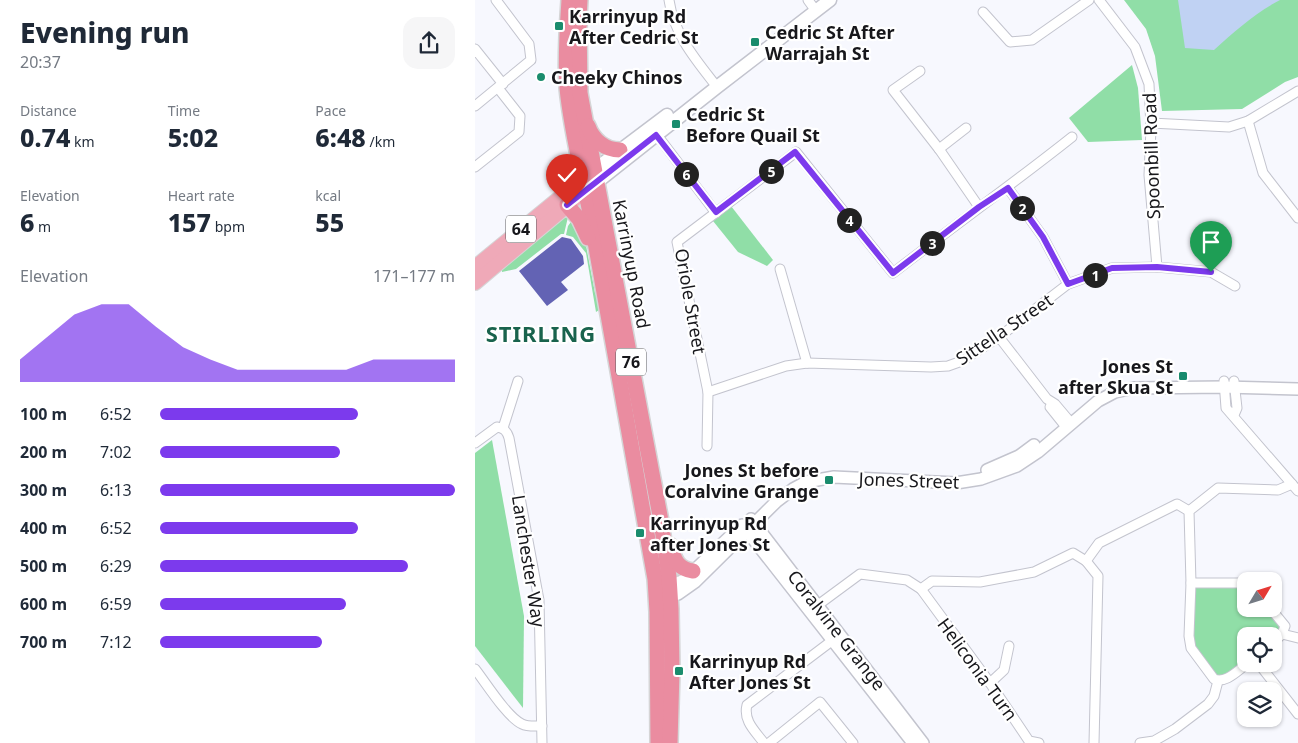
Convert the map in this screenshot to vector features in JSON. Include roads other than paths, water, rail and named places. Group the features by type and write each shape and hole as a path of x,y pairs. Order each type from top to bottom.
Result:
{"highway":[{"name":"Karrinyup Road","path":"569,0 567,86 583,185 643,501 663,595 672,671 669,743"},
{"name":"Karrinyup Road","path":"580,0 580,92 661,522 663,595 658,743"},
{"path":"584,115 590,130 597,140 606,148 620,150"},
{"path":"567,205 583,226 599,265"},
{"path":"661,522 670,540 676,563 682,568 693,571"}],"main road":[{"name":"64","path":"475,283 485,264 583,185 715,84 813,4 830,0"},
{"name":"64","path":"596,176 620,150 653,131"},
{"name":"64","path":"485,264 567,205 583,185"}],"street":[{"path":"475,106 531,60 529,44 496,0"},
{"path":"669,0 679,34 715,84"},
{"path":"983,12 1010,42 1032,40 1089,0"},
{"name":"Spoonbill Road","path":"1099,0 1135,47 1149,84 1151,123 1149,175 1157,267"},
{"path":"475,49 520,116 519,132 475,167"},
{"path":"920,71 893,90 939,149 979,207 1008,188 1072,137"},
{"path":"1151,123 1229,126 1248,122 1298,91"},
{"path":"1248,122 1263,173 1298,218"},
{"path":"939,149 966,128"},
{"path":"653,131 716,212"},
{"name":"Oriole Street","path":"707,446 708,392 677,242 795,152 893,273 979,207"},
{"path":"1008,188 1043,237 1068,284"},
{"name":"Sittella Street","path":"708,392 786,366 807,363 911,367 948,366 963,361 1068,284 1112,268 1157,267 1211,272 1235,286"},
{"path":"780,269 807,363"},
{"path":"999,336 1047,399 1050,407 1066,422"},
{"name":"Jones Street","path":"663,595 685,590 695,582 781,489 802,477 820,472 844,471 950,476 985,470 1010,461 1023,453 1066,422 1091,397 1122,384 1150,380 1298,389"},
{"path":"475,443 497,427 503,428 518,381"},
{"name":"Jones Street","path":"1229,384 1298,383"},
{"path":"1229,384 1237,408 1234,415 1241,426 1295,487"},
{"name":"Lanchester Way","path":"503,428 509,438 539,600 542,743"},
{"path":"1189,511 1218,488 1278,490 1295,487"},
{"path":"1086,561 1099,543 1177,504 1189,511"},
{"path":"1189,511 1191,583 1189,636 1191,648 1214,679 1218,681 1225,680 1237,671"},
{"name":"Jones Street","path":"663,595 684,580 749,525"},
{"name":"Coralvine Grange","path":"749,525 818,605 923,743"},
{"name":"Coralvine Grange","path":"749,525 833,640 913,743"},
{"path":"818,605 860,574 907,580 921,589 932,581 980,582 1034,572 1073,553 1086,561 1098,576 1094,743"},
{"path":"1191,583 1237,584"},
{"name":"Heliconia Turn","path":"921,589 990,683 1029,741 1039,743"},
{"path":"1278,618 1285,626 1283,634 1298,638"},
{"path":"765,743 747,721 745,712 747,705 833,640"},
{"path":"990,683 1004,670 1009,646"},
{"path":"475,669 509,713 520,723 527,726 542,726"},
{"path":"1265,672 1298,714"},
{"path":"1140,743 1154,741 1175,729 1208,704 1214,696 1218,681"},
{"path":"769,743 820,702 853,743"}],"water":[{"path":"1178,0 1280,0 1238,29 1214,50 1185,48"}],"place":[{"name":"Karrinyup Rd After Cedric St","path":"559,26"},
{"name":"Cedric St After Warrajah St","path":"755,42"},
{"name":"Cheeky Chinos","path":"541,77"},
{"name":"Cedric St Before Quail St","path":"676,124"},
{"name":"Jones St after Skua St","path":"1183,376"},
{"name":"Jones St before Coralvine Grange","path":"829,480"},
{"name":"Karrinyup Rd after Jones St","path":"640,533"},
{"name":"Karrinyup Rd After Jones St","path":"679,671"}],"district":[{"name":"STIRLING","path":"541,333"}]}
